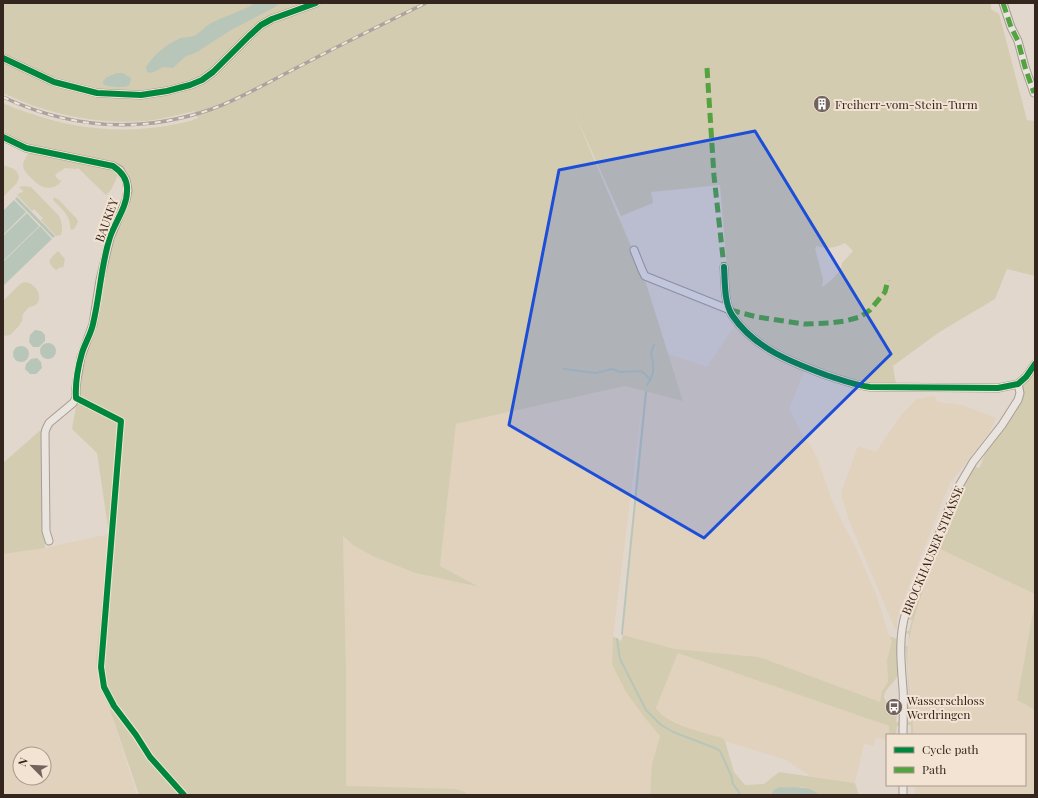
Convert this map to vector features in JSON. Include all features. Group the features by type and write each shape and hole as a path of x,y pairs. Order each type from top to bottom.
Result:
{"street":[{"path":"3,58 54,82 97,93 141,95 167,91 202,80 213,72 248,36 272,18 316,3"},
{"path":"1003,3 1011,27 1018,41 1034,93"},
{"name":"BAUKEY","path":"3,137 26,148 113,166 120,170 126,180 128,190 126,200 110,238 100,280 93,324 81,356 76,380 76,398 73,403 49,423 46,429 46,531 49,541"},
{"path":"634,250 645,276 730,310"},
{"path":"724,267 727,303 730,310 756,341 784,358 857,386 998,388 1018,384 1026,377 1035,364"},
{"name":"BROCKHAUSER STRASSE","path":"903,734 903,690 900,648 902,622 935,545 956,490 1018,400 1020,393 1018,384"}],"highlighted area":[{"path":"755,131 891,354 704,538 509,425 559,170"}],"shaded area":[{"path":"3,3 991,3 991,9 999,14 1000,17 1027,120 1035,121 1035,276 1007,269 995,299 938,333 893,366 896,384 871,387 785,358 747,332 730,304 720,185 651,192 653,203 621,216 574,112 644,277 683,401 625,386 456,424 440,566 479,587 415,573 375,557 354,546 343,536 346,667 346,786 456,789 465,792 467,795 139,795 109,707 102,692 96,660 109,534 97,453 72,429 78,395 77,388 86,346 94,334 111,239 127,200 120,169 26,145 3,134 3,103 19,110 63,123 99,128 153,128 198,118 194,111 146,121 128,122 91,119 37,107 3,93","holes":["845,243 853,251 842,263 840,271 822,287 823,279 815,248 817,246 824,248 835,247"]},
{"path":"255,3 280,3 231,30 197,52 186,56 173,68 163,67 154,72 147,72 146,67 149,63 161,50 171,43 181,38 196,35 208,25"},
{"path":"117,73 123,73 131,78 130,84 125,87 117,87 103,84 103,81 107,77"},
{"path":"29,152 106,165 119,173 111,190 106,195 78,168 65,168 60,172 59,171 55,176 60,181 62,179 61,182 54,187 47,188 40,186 35,182 24,169 24,162"},
{"path":"3,165 15,170 19,177 17,183 3,197"},
{"path":"19,187 31,187 59,216 62,225 61,235 56,236 41,220 43,218 34,209 32,211 17,195 23,191"},
{"path":"17,197 55,236 53,238 15,199"},
{"path":"54,197 59,200 77,219 78,222 74,229 71,230 68,217 53,200"},
{"path":"14,200 26,212 3,235 3,211"},
{"path":"27,213 39,226 3,261 3,236"},
{"path":"40,226 52,239 3,286 3,262"},
{"path":"58,251 65,259 63,268 61,267 56,270 51,264 50,260"},
{"path":"24,282 30,283 37,290 39,294 38,303 29,307 23,314 22,321 18,327 10,335 3,336 3,301 20,284"},
{"path":"735,325 805,368 789,409 803,437 811,446 818,460 832,501 856,548 877,597 892,641 887,660 888,682 882,691 880,703 759,657 675,649 623,635 642,405 613,636 612,664 637,707 660,736 652,764 650,795 467,795 465,792 346,787 346,667 343,536 354,546 375,557 415,573 477,587 440,567 456,424 625,386 683,401 668,354 707,367"},
{"path":"35,330 41,331 45,335 45,341 39,347 33,347 29,342 30,335"},
{"path":"48,343 54,345 56,351 54,357 48,359 42,357 40,351 42,345"},
{"path":"21,346 27,348 29,354 27,360 21,362 15,360 13,354 15,348"},
{"path":"37,358 41,362 42,368 36,374 30,374 25,369 26,364 31,359"},
{"path":"1035,364 1035,594 940,549 921,598 910,636 908,649 908,670 913,724 913,734 911,734 911,725 906,725 906,722 911,722 911,711 906,711 906,708 908,707 908,698 906,696 909,696 906,649 903,648 903,646 908,646 909,634 904,633 905,631 909,631 912,620 907,619 913,606 911,605 914,602 952,511 951,510 958,498 958,493 960,494 965,485 963,484 975,466 978,468 980,467 988,444 1018,400 1020,388"},
{"path":"934,396 937,402 962,405 996,418 989,433 950,483 900,608 897,619 897,629 895,629 848,518 841,493 858,446 876,452 901,415 917,399"},
{"path":"43,428 45,548 3,554 3,463"},
{"path":"109,534 96,660 102,692 109,707 137,795 3,795 3,554 45,548"},
{"path":"940,549 1035,594 1017,700 1035,710 1035,795 915,795 915,786 1026,786 1026,734 913,734 913,712 908,658 913,620"},
{"path":"1035,601 1035,710 1017,700"},
{"path":"623,635 675,649 759,657 880,702 882,691 888,682 887,660 892,641 889,636 898,639 899,672 896,679 886,690 884,697 887,703 891,706 895,708 901,706 902,714 897,714 896,722 901,722 901,726 897,726 896,734 889,734 889,726 678,653 656,708 671,721 722,738 725,741 734,772 745,785 764,784 779,772 855,783 859,795 819,795 803,787 781,787 770,795 650,795 652,764 660,736 626,692 612,664 613,636 621,641"},
{"path":"678,653 889,726 889,734 886,734 886,739 875,738 874,746 864,744 855,783 810,776 786,760 725,741 722,738 693,730 665,717 656,708"},
{"path":"781,787 806,788 819,795 770,795 775,789"}],"waterway":[{"path":"650,380 653,373 651,353 654,345"},
{"path":"564,369 596,373 612,369 620,372 641,371 650,380 647,385"},
{"path":"622,634 646,392"},
{"path":"617,639 620,659 646,710 661,725 673,732 720,751 731,775 733,784 741,795"}],"railway":[{"path":"3,97 29,108 54,116 106,124 132,125 185,117 212,109 236,99 426,3"}],"marked path":[{"path":"1003,3 1011,27 1018,41 1034,93"},
{"path":"707,68 714,176 724,267"},
{"path":"730,310 757,317 804,324 845,321 860,317 870,310 885,292 888,280"}],"cycle path":[{"path":"3,58 54,82 97,93 141,95 167,91 202,80 213,72 261,25 272,19 316,3"},
{"path":"3,137 26,148 113,166 122,174 126,183 127,191 125,203 112,231 107,248 93,324 82,353 76,387 76,398 121,421 101,667 104,687 114,706 136,735 150,757 184,795"},
{"path":"724,267 725,292 729,310 741,327 762,345 787,359 826,375 848,382 870,387 998,388 1018,384 1026,377 1035,364"}],"place":[{"name":"Freiherr-vom-Stein-Turm","path":"822,104"},
{"name":"Wasserschloss Werdringen","path":"894,707"}]}
